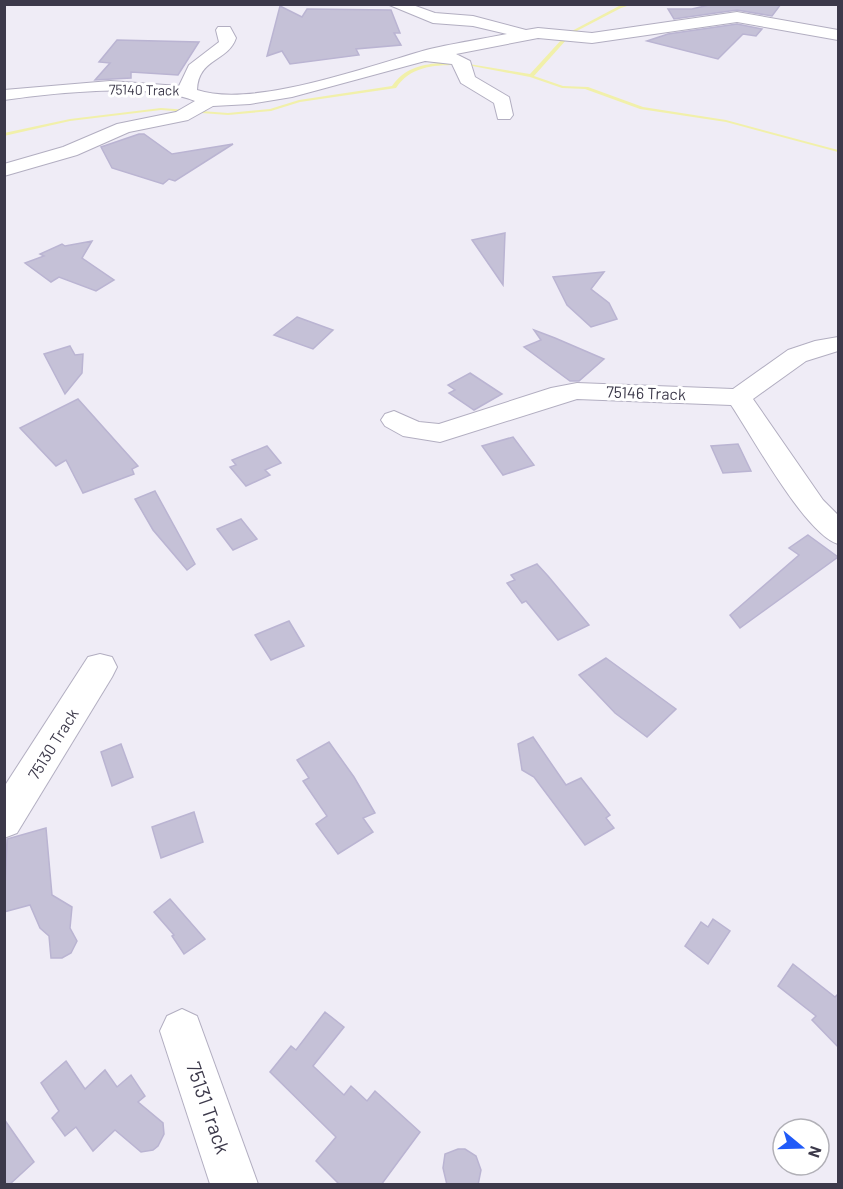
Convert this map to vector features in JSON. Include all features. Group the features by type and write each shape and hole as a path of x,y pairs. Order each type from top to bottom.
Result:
{"street":[{"path":"394,4 433,18 472,21 505,30 592,38 737,17 838,35"},
{"path":"188,91 192,70 226,44 228,38 224,30"},
{"path":"196,108 292,92 421,57 538,33"},
{"path":"421,57 457,59 464,65 467,79 503,101 504,115"},
{"name":"75140 Track","path":"4,95 45,89 131,88 188,91 196,108 124,128 70,151 4,170"},
{"path":"838,344 802,352 783,362 739,396 813,507 838,533"},
{"name":"75146 Track","path":"394,420 413,430 440,433 560,394 577,392 739,396"},
{"name":"75130 Track","path":"4,821 100,667"},
{"name":"75131 Track","path":"182,1031 234,1185"}],"building":[{"path":"713,4 781,4 772,16 737,10 674,19 668,9 692,9"},
{"path":"280,6 302,17 307,9 391,10 400,33 394,33 401,45 356,49 359,55 290,64 282,51 267,56"},
{"path":"737,24 762,29 756,36 743,34 718,59 647,41 668,34"},
{"path":"117,40 199,42 178,75 131,72 131,78 95,80 110,63 99,62"},
{"path":"144,134 172,154 233,144 175,181 169,179 163,184 112,168 101,147"},
{"path":"505,233 503,285 472,240"},
{"path":"92,241 82,258 114,280 96,291 59,277 51,282 25,263 44,256 40,254 62,244 65,246"},
{"path":"604,272 591,289 609,303 617,319 591,327 567,305 553,277"},
{"path":"297,317 333,330 313,349 274,335"},
{"path":"534,330 604,359 579,381 570,381 524,347 541,340"},
{"path":"70,346 75,355 83,354 82,373 65,394 44,354"},
{"path":"470,373 502,394 474,410 449,393 455,390 448,385"},
{"path":"78,399 138,466 132,469 134,474 83,493 66,460 56,466 20,428"},
{"path":"513,437 534,465 503,475 482,446"},
{"path":"738,444 751,471 723,473 711,446"},
{"path":"267,446 281,463 265,470 270,475 246,486 230,467 236,465 232,460"},
{"path":"155,491 195,564 187,570 153,530 135,499"},
{"path":"241,519 257,539 233,550 217,529"},
{"path":"808,535 838,557 740,628 730,615 799,555 789,548"},
{"path":"537,564 589,625 558,640 526,601 522,603 507,583 515,580 511,575"},
{"path":"289,621 304,646 271,660 255,635"},
{"path":"606,658 676,709 647,737 615,713 579,675"},
{"path":"533,737 566,785 581,778 610,815 606,818 614,828 585,845 534,777 522,770 518,744"},
{"path":"329,742 354,777 375,813 363,818 373,832 338,854 316,824 327,816 303,781 309,778 297,760"},
{"path":"121,744 133,777 112,786 101,752"},
{"path":"194,812 203,842 161,858 152,827"},
{"path":"46,828 52,895 72,907 70,928 77,941 71,953 62,958 51,958 49,936 40,928 30,905 4,912 7,839"},
{"path":"170,899 205,939 184,954 172,936 174,935 154,912"},
{"path":"713,919 730,931 708,964 685,946 701,922 708,927"},
{"path":"793,964 835,997 838,994 838,1047 812,1020 816,1016 778,986"},
{"path":"325,1012 344,1027 313,1066 344,1095 351,1086 367,1101 375,1091 420,1132 381,1185 340,1185 316,1161 336,1137 270,1072 291,1046 296,1050"},
{"path":"66,1061 85,1089 105,1070 117,1087 131,1075 145,1096 138,1102 163,1123 164,1134 158,1146 153,1150 141,1152 115,1130 93,1151 76,1127 65,1136 52,1118 59,1111 41,1083"},
{"path":"4,1119 34,1162 9,1185 4,1185"},
{"path":"465,1149 476,1156 481,1170 478,1185 447,1185 443,1168 445,1154"}],"waterway":[{"path":"570,33 620,7 631,4"},
{"path":"531,76 565,39"},
{"path":"4,135 70,120 161,109 228,114 271,110 299,101 394,87 405,74 421,67 456,64"},
{"path":"469,65 531,76"},
{"path":"531,76 562,87 586,88 642,108 726,121 838,151"}]}
